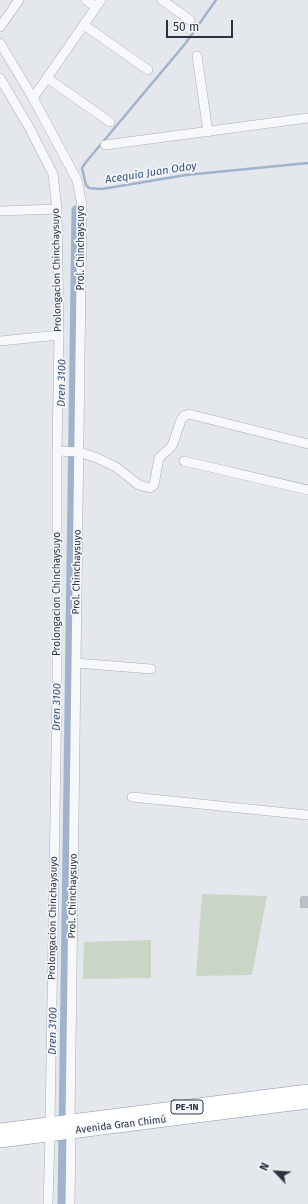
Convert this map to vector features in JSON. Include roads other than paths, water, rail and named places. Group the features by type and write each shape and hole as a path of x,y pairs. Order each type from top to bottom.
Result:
{"highway":[{"name":"Avenida Gran Chimú","path":"60,1128 308,1091"},
{"name":"Avenida Gran Chimú","path":"60,1128 308,1102"},
{"name":"PE-1N","path":"0,1130 60,1128"},
{"name":"PE-1N","path":"0,1141 60,1128"}],"street":[{"path":"0,27 19,0"},
{"path":"34,98 98,4 86,0"},
{"path":"162,0 190,20"},
{"path":"84,25 148,70"},
{"name":"Prol. Chinchaysuyo","path":"0,43 34,98 77,180 82,205 77,452 76,663 60,1128 70,1204"},
{"path":"197,56 208,132"},
{"name":"Prolongacion Chinchaysuyo","path":"0,78 29,127 53,174 57,209 60,451 57,691 60,1128"},
{"path":"47,78 110,122"},
{"path":"105,145 308,118"},
{"path":"0,211 57,209"},
{"path":"0,341 58,335"},
{"path":"60,451 77,452 116,467 139,485 150,488 154,485 159,458 172,446 181,420 184,416 189,414 308,444"},
{"path":"184,461 308,490"},
{"path":"76,663 151,669"},
{"path":"132,797 308,815"},
{"path":"48,1204 60,1128"}],"waterway":[{"name":"Acequia Juan Odoy","path":"216,0 185,44 86,162 82,168 86,185 89,188 102,189 186,175 308,163"},
{"name":"Dren 3100","path":"62,1204 76,210"}]}
